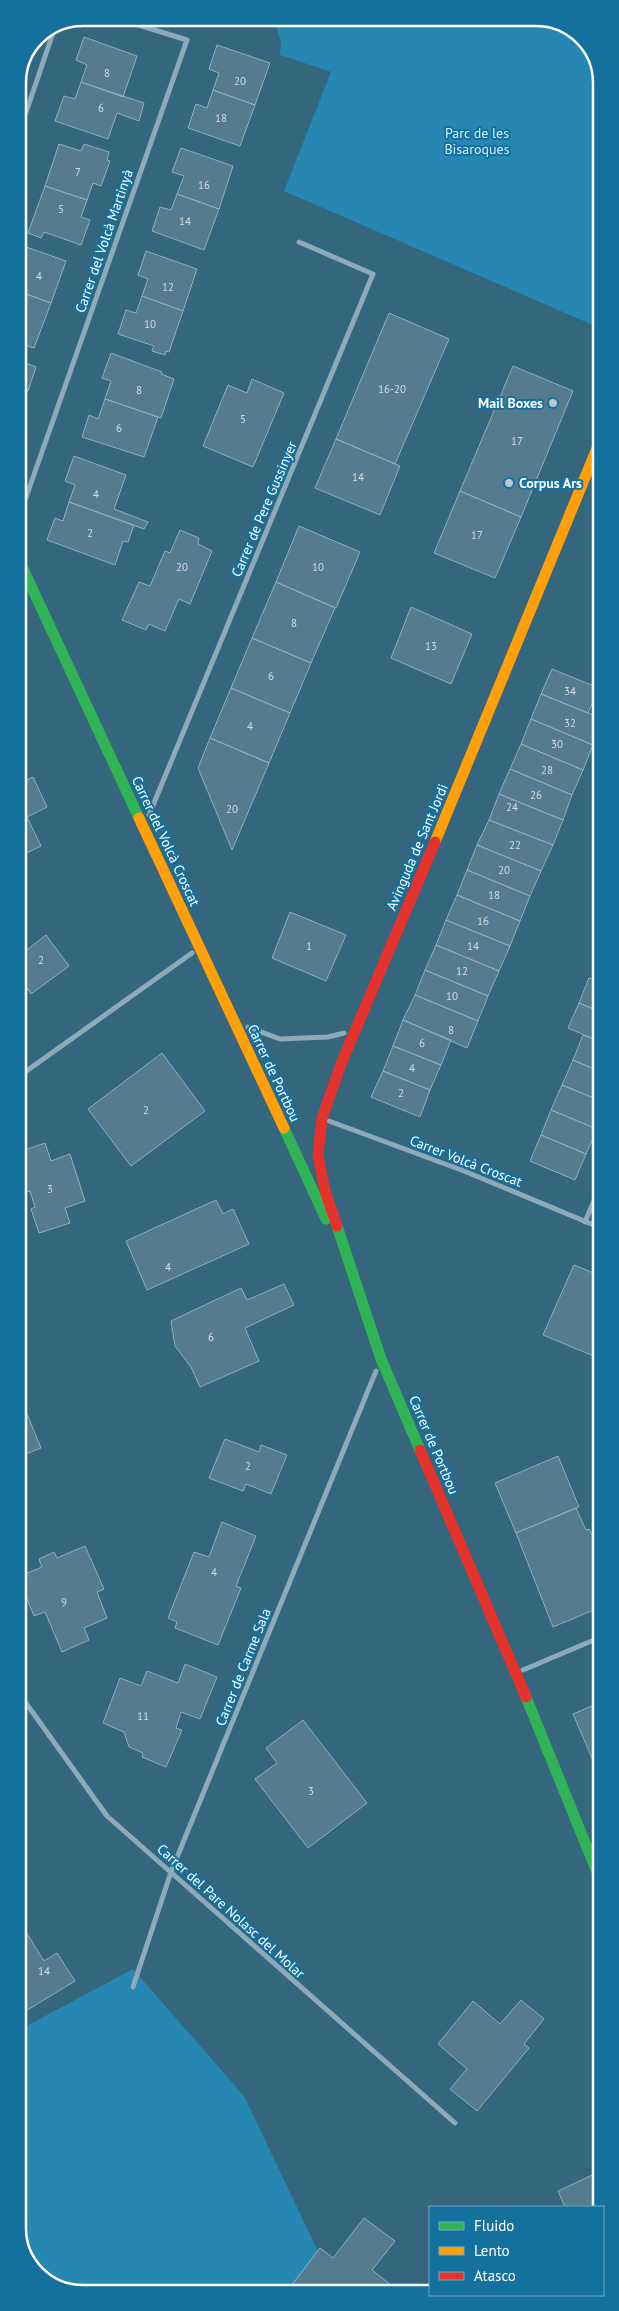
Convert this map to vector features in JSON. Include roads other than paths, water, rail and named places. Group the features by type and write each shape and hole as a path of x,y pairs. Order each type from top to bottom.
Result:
{"main road":[{"name":"Avinguda de Sant Jordi","path":"350,1273 324,1191 318,1155 322,1118 341,1064 593,458"},
{"name":"Carrer del Volcà Croscat","path":"26,575 234,1022"},
{"name":"Carrer de Portbou","path":"234,1022 350,1273 381,1359 516,1672 593,1862"}],"street":[{"name":"Carrer del Volcà Martinyà","path":"26,497 187,40 142,26"},
{"path":"26,112 52,35"},
{"name":"Carrer de Pere Gussinyer","path":"144,828 373,274 299,242"},
{"path":"26,1071 199,949"},
{"path":"234,1022 280,1039 328,1037 356,1029"},
{"name":"Carrer Volcà Croscat","path":"322,1118 464,1171 593,1225"},
{"path":"585,1222 593,1203"},
{"name":"Carrer de Carme Sala","path":"133,1987 172,1872 381,1359"},
{"path":"516,1672 593,1640"},
{"name":"Carrer del Pare Nolasc del Molar","path":"26,1703 107,1816 455,2123"}],"place":[{"name":"Mail Boxes","path":"553,403"},
{"name":"Corpus Ars","path":"509,483"}],"park label":[{"name":"Parc de les Bisaroques","path":"477,142"}]}
